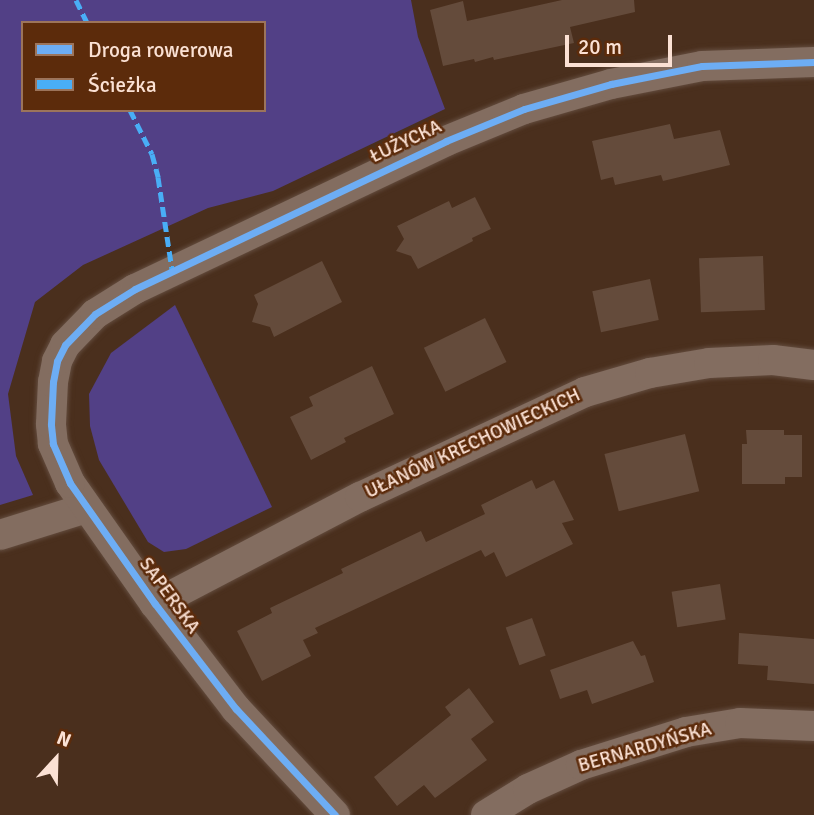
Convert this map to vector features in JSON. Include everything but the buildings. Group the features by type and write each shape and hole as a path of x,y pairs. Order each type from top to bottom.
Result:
{"street":[{"name":"ŁUŻYCKA","path":"57,361 78,329 135,289 446,141 513,114 611,84 702,66 814,62"},
{"name":"UŁANÓW KRECHOWIECKICH","path":"155,604 360,497 585,392 650,373 709,363 773,360 814,365"},
{"name":"SAPERSKA","path":"57,361 50,405 53,444 70,483 155,604 236,709 335,815"},
{"path":"0,534 86,508"},
{"name":"BERNARDYŃSKA","path":"486,815 528,789 581,765 686,732 740,723 814,726"}],"shaded area":[{"path":"0,0 411,0 418,37 445,109 273,191 208,208 83,265 35,302 8,394 16,456 33,495 0,505"},
{"path":"175,305 272,507 186,549 164,552 148,542 99,460 90,426 89,394 111,353"}],"marked path":[{"path":"76,0 86,21"},
{"path":"131,112 152,154 158,177 172,270"}],"cycle path":[{"path":"335,815 236,709 155,604 70,483 53,444 51,424 53,382 57,361 65,345 95,314 135,289 446,141 524,109 611,84 702,66 814,62"}]}
